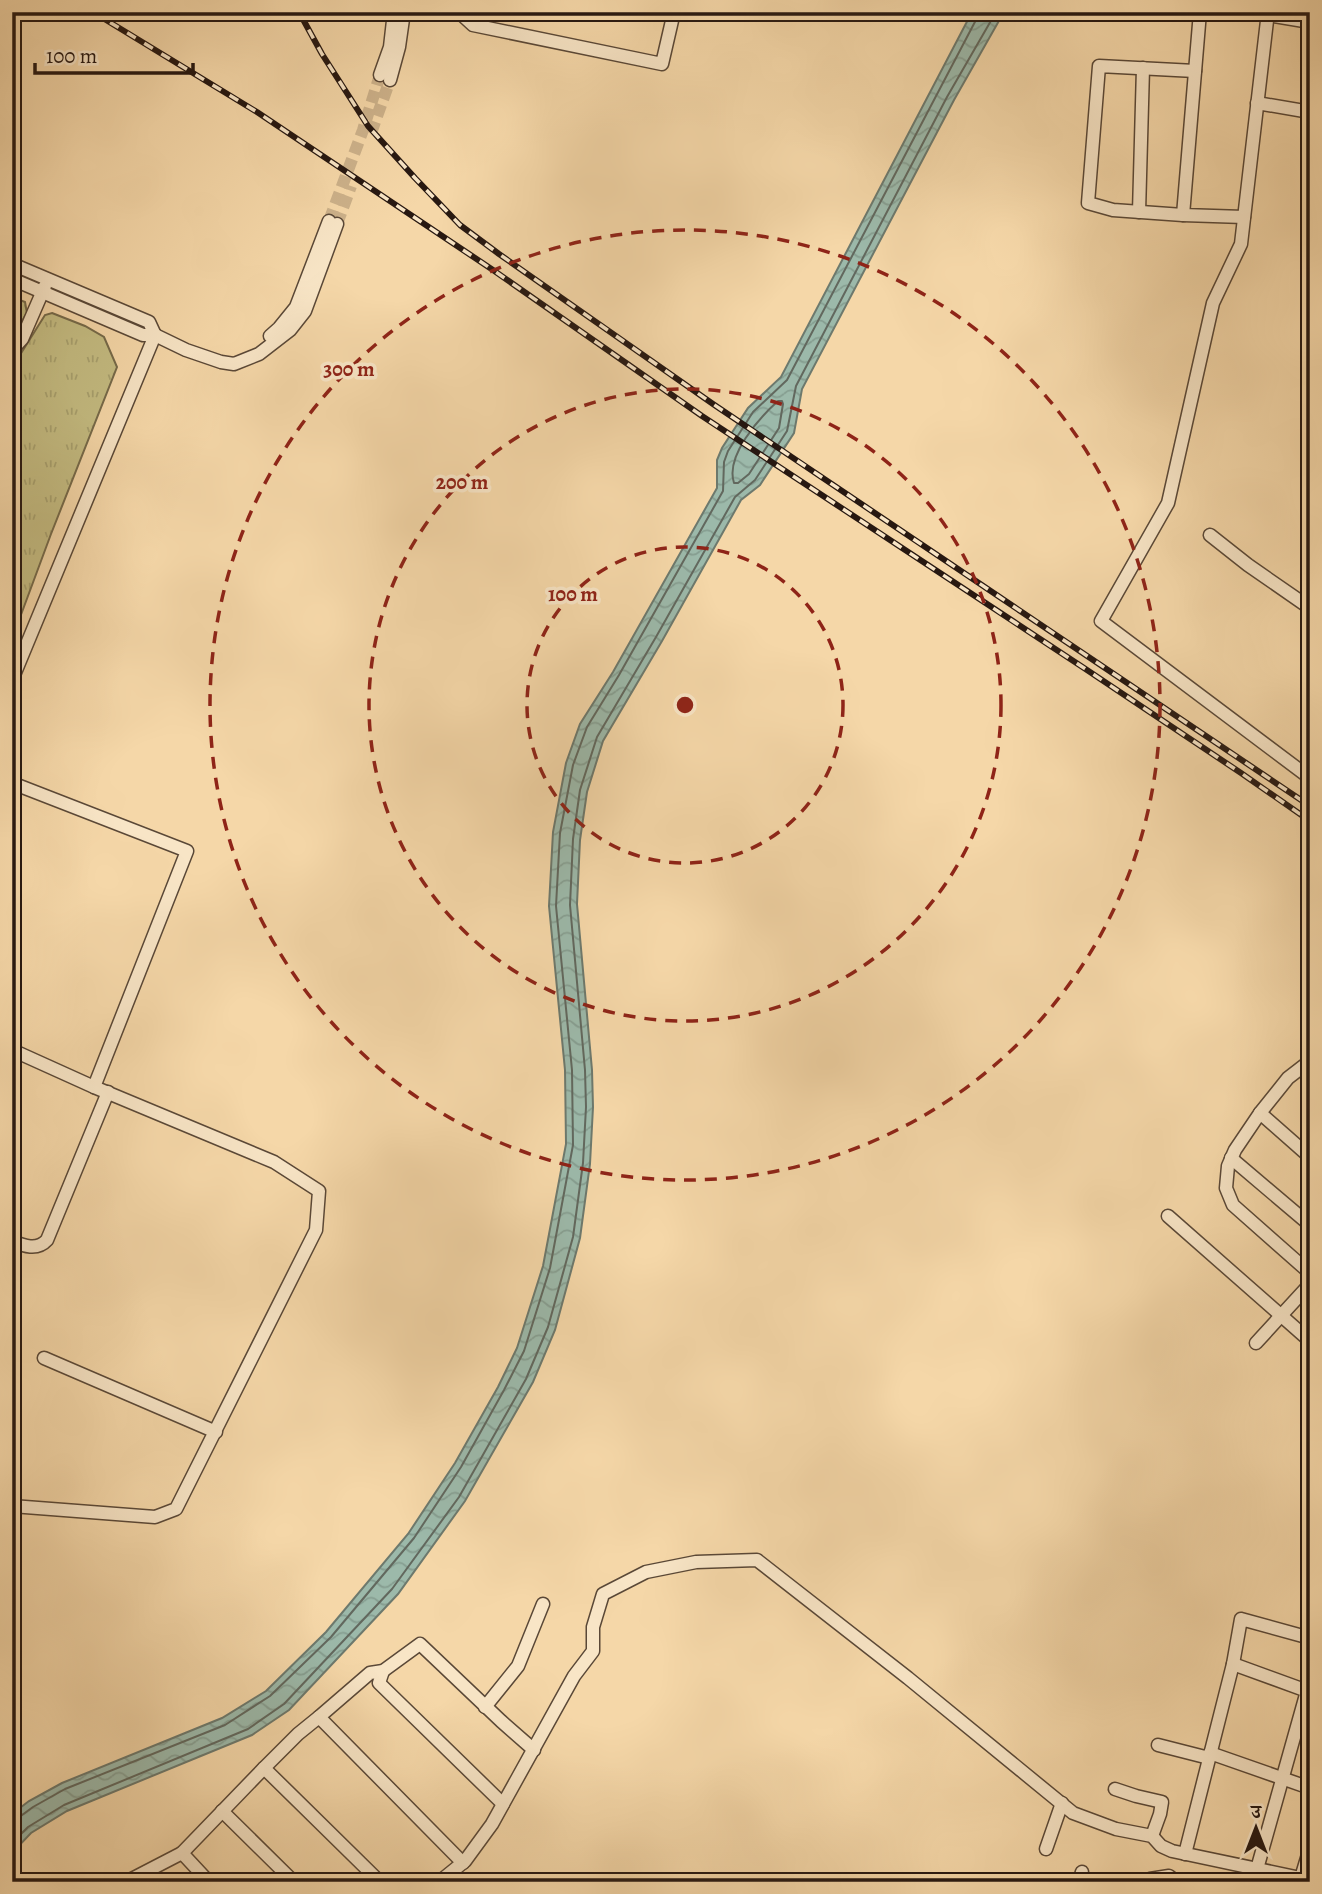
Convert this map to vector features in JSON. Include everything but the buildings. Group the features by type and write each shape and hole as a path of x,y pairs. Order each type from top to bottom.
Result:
{"street":[{"path":"394,12 385,78 400,47 404,12"},
{"path":"462,12 473,25 662,64 674,12"},
{"path":"1183,215 1200,12"},
{"path":"1310,22 1267,14 1241,244 1213,303 1168,503 1101,621 1310,778"},
{"path":"1195,71 1099,66 1088,204 1113,210 1244,217"},
{"path":"1139,212 1143,68"},
{"path":"1257,103 1310,111"},
{"path":"12,279 143,335 155,335 186,350 221,362 254,347 279,328 296,307 333,223"},
{"path":"12,264 149,322 155,335 12,680"},
{"path":"12,350 22,339 48,279"},
{"path":"1210,535 1310,608"},
{"path":"12,783 187,851 94,1087"},
{"path":"12,1050 274,1162 320,1191 316,1230 176,1509 155,1517 12,1506"},
{"path":"1310,1061 1288,1078 1235,1150 1228,1166 1226,1188 1233,1205 1310,1273"},
{"path":"12,1241 31,1247 43,1245 47,1240 108,1092"},
{"path":"1260,1113 1310,1157"},
{"path":"1231,1158 1310,1225"},
{"path":"1168,1216 1310,1341"},
{"path":"1256,1343 1310,1284"},
{"path":"44,1358 216,1432"},
{"path":"439,1882 463,1863 492,1824 574,1676 593,1651 593,1627 603,1594 646,1572 696,1562 757,1560 908,1678 1073,1813 1116,1829 1153,1836 1161,1846 1178,1852 1305,1879 1310,1848"},
{"path":"485,1707 518,1666 543,1604"},
{"path":"1147,1882 1150,1879 1173,1879 1178,1852 1210,1755 1233,1664 1241,1619 1310,1638"},
{"path":"126,1882 182,1853 298,1734 370,1673 383,1671 420,1644 534,1750"},
{"path":"1233,1664 1308,1692"},
{"path":"1257,1869 1308,1692 1310,1670"},
{"path":"383,1671 379,1683 503,1804"},
{"path":"319,1717 463,1863"},
{"path":"1158,1745 1210,1755 1310,1788"},
{"path":"264,1768 380,1882"},
{"path":"1115,1788 1162,1802 1153,1836"},
{"path":"1046,1849 1062,1803"},
{"path":"222,1811 294,1882"},
{"path":"182,1853 209,1882"}],"green space":[{"path":"12,297 25,302 27,313 12,337"},
{"path":"52,313 104,337 117,367 12,639 12,363 18,358 45,315"}],"water":[{"path":"972,12 1004,12 954,100 802,389 794,433 760,485 741,500 603,741 587,792 580,840 577,904 592,1070 590,1164 580,1238 555,1330 533,1382 465,1501 398,1594 289,1710 252,1735 67,1811 31,1833 12,1853 12,1814 29,1801 62,1783 222,1718 266,1691 326,1632 408,1534 455,1463 498,1387 517,1348 543,1266 566,1144 565,1070 549,906 553,832 566,763 580,724 613,672 717,488 717,460 722,448 748,408 781,377"}],"tunnel":[{"path":"329,221 380,75"},
{"path":"371,133 390,80"},
{"path":"337,224 351,186"}],"railway":[{"path":"93,12 257,112 493,270 702,416 1310,821"},
{"path":"299,12 368,126 460,225 713,404 1310,806"}]}
